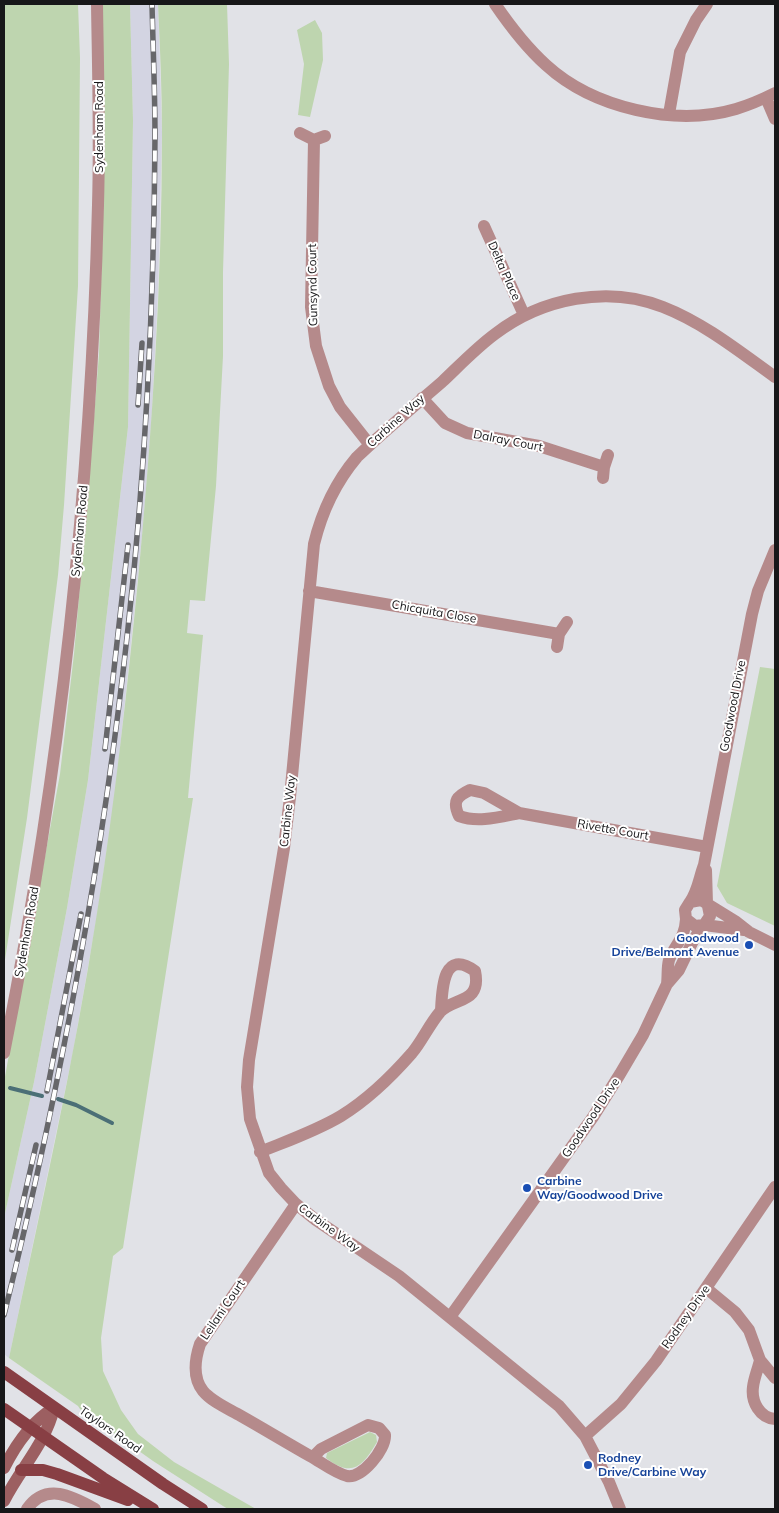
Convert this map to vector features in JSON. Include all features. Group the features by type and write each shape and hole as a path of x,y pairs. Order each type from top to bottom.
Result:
{"main road":[{"name":"Taylors Road","path":"4,1372 156,1480 202,1509"},
{"path":"4,1409 152,1509"},
{"path":"21,1470 43,1470 57,1474 152,1509"}],"street":[{"name":"Sydenham Road","path":"4,1053 23,959 43,837 70,637 81,522 95,298 98,204 97,4"},
{"path":"494,4 517,36 547,66 571,84 599,100 646,112 669,114 711,113 736,109 771,96 775,118"},
{"path":"669,114 680,52 696,20 707,4"},
{"name":"Gunsynd Court","path":"300,133 319,138 311,307 316,346 329,386 340,407 370,445"},
{"name":"Delta Place","path":"484,226 524,315"},
{"name":"Carbine Way","path":"620,1509 609,1482 585,1436 559,1406 398,1276 316,1220 296,1204 269,1173 260,1152 250,1119 247,1087 249,1060 285,839 314,544 331,494 348,468 370,445 495,334 524,315 538,309 582,297 621,297 642,300 662,306 684,316 775,377"},
{"name":"Dalray Court","path":"422,398 445,423 467,433 539,446 603,473 608,455"},
{"name":"Goodwood Drive","path":"690,902 696,892 704,865 752,614 758,591 775,550"},
{"name":"Chicquita Close","path":"309,591 558,641 567,622"},
{"name":"Rivette Court","path":"518,813 707,847"},
{"name":"Goodwood Drive","path":"704,865 707,877 708,905"},
{"path":"749,932 703,925 695,926 686,919 685,910 690,902 701,900 749,932 775,945"},
{"path":"703,925 710,916 708,905"},
{"name":"Goodwood Drive","path":"667,984 669,959 681,940 686,919"},
{"name":"Goodwood Drive","path":"450,1317 593,1117 643,1035 667,984 679,970 703,925"},
{"path":"260,1152 318,1128 341,1116 362,1100 387,1079 413,1051 441,1011"},
{"name":"Rodney Drive","path":"585,1436 621,1404 656,1362 775,1187"},
{"name":"Leilani Court","path":"296,1204 200,1344 194,1360 196,1377 203,1391 218,1403 343,1475 358,1475 366,1469 381,1449 385,1435 379,1428 368,1424 321,1449 313,1457"},
{"path":"706,1288 735,1312 749,1330 760,1360 775,1378"},
{"path":"760,1360 752,1397 759,1411 769,1419 775,1419"},
{"path":"4,1468 30,1427 41,1416 54,1408"},
{"path":"4,1501 21,1470 44,1437 54,1408"},
{"path":"27,1509 32,1502 47,1494 62,1494 72,1497 95,1509"}],"shaded area":[{"path":"130,4 158,4 162,133 158,289 152,413 143,527 116,788 97,916 73,1052 9,1358 4,1354 4,1218 34,1082 67,908 88,780 128,427 133,121"}],"green space":[{"path":"4,4 78,4 80,58 78,286 64,505 58,575 27,818 4,966"},
{"path":"101,4 130,4 133,121 128,427 88,780 67,908 34,1082 4,1218 4,1082 60,774 74,654 86,517 99,354 104,181"},
{"path":"158,4 227,4 229,64 223,272 223,356 216,486 205,601 190,600 187,633 203,635 188,798 193,798 123,1248 113,1256 101,1338 103,1371 121,1410 138,1434 174,1462 256,1509 228,1509 223,1506 153,1461 9,1358 56,1136 88,969 109,830 125,705 148,469 158,302 162,134"},
{"path":"315,20 322,33 323,60 310,117 298,115 304,64 297,30"},
{"path":"760,667 775,669 775,926 727,903 717,886"},
{"path":"370,1432 376,1435 377,1442 366,1458 356,1467 343,1467 326,1458 327,1453"}],"waterway":[{"path":"10,1088 42,1096"},
{"path":"58,1099 76,1105 112,1123"}],"railway":[{"path":"4,1315 43,1145 78,973 106,801 128,628 140,505 151,321 155,137 152,4"},
{"path":"138,405 142,343"},
{"path":"105,749 128,545"},
{"path":"47,1091 81,914"},
{"path":"12,1250 36,1145"}],"place":[{"name":"Goodwood Drive/Belmont Avenue","path":"749,945"},
{"name":"Carbine Way/Goodwood Drive","path":"527,1188"},
{"name":"Rodney Drive/Carbine Way","path":"588,1465"}]}
